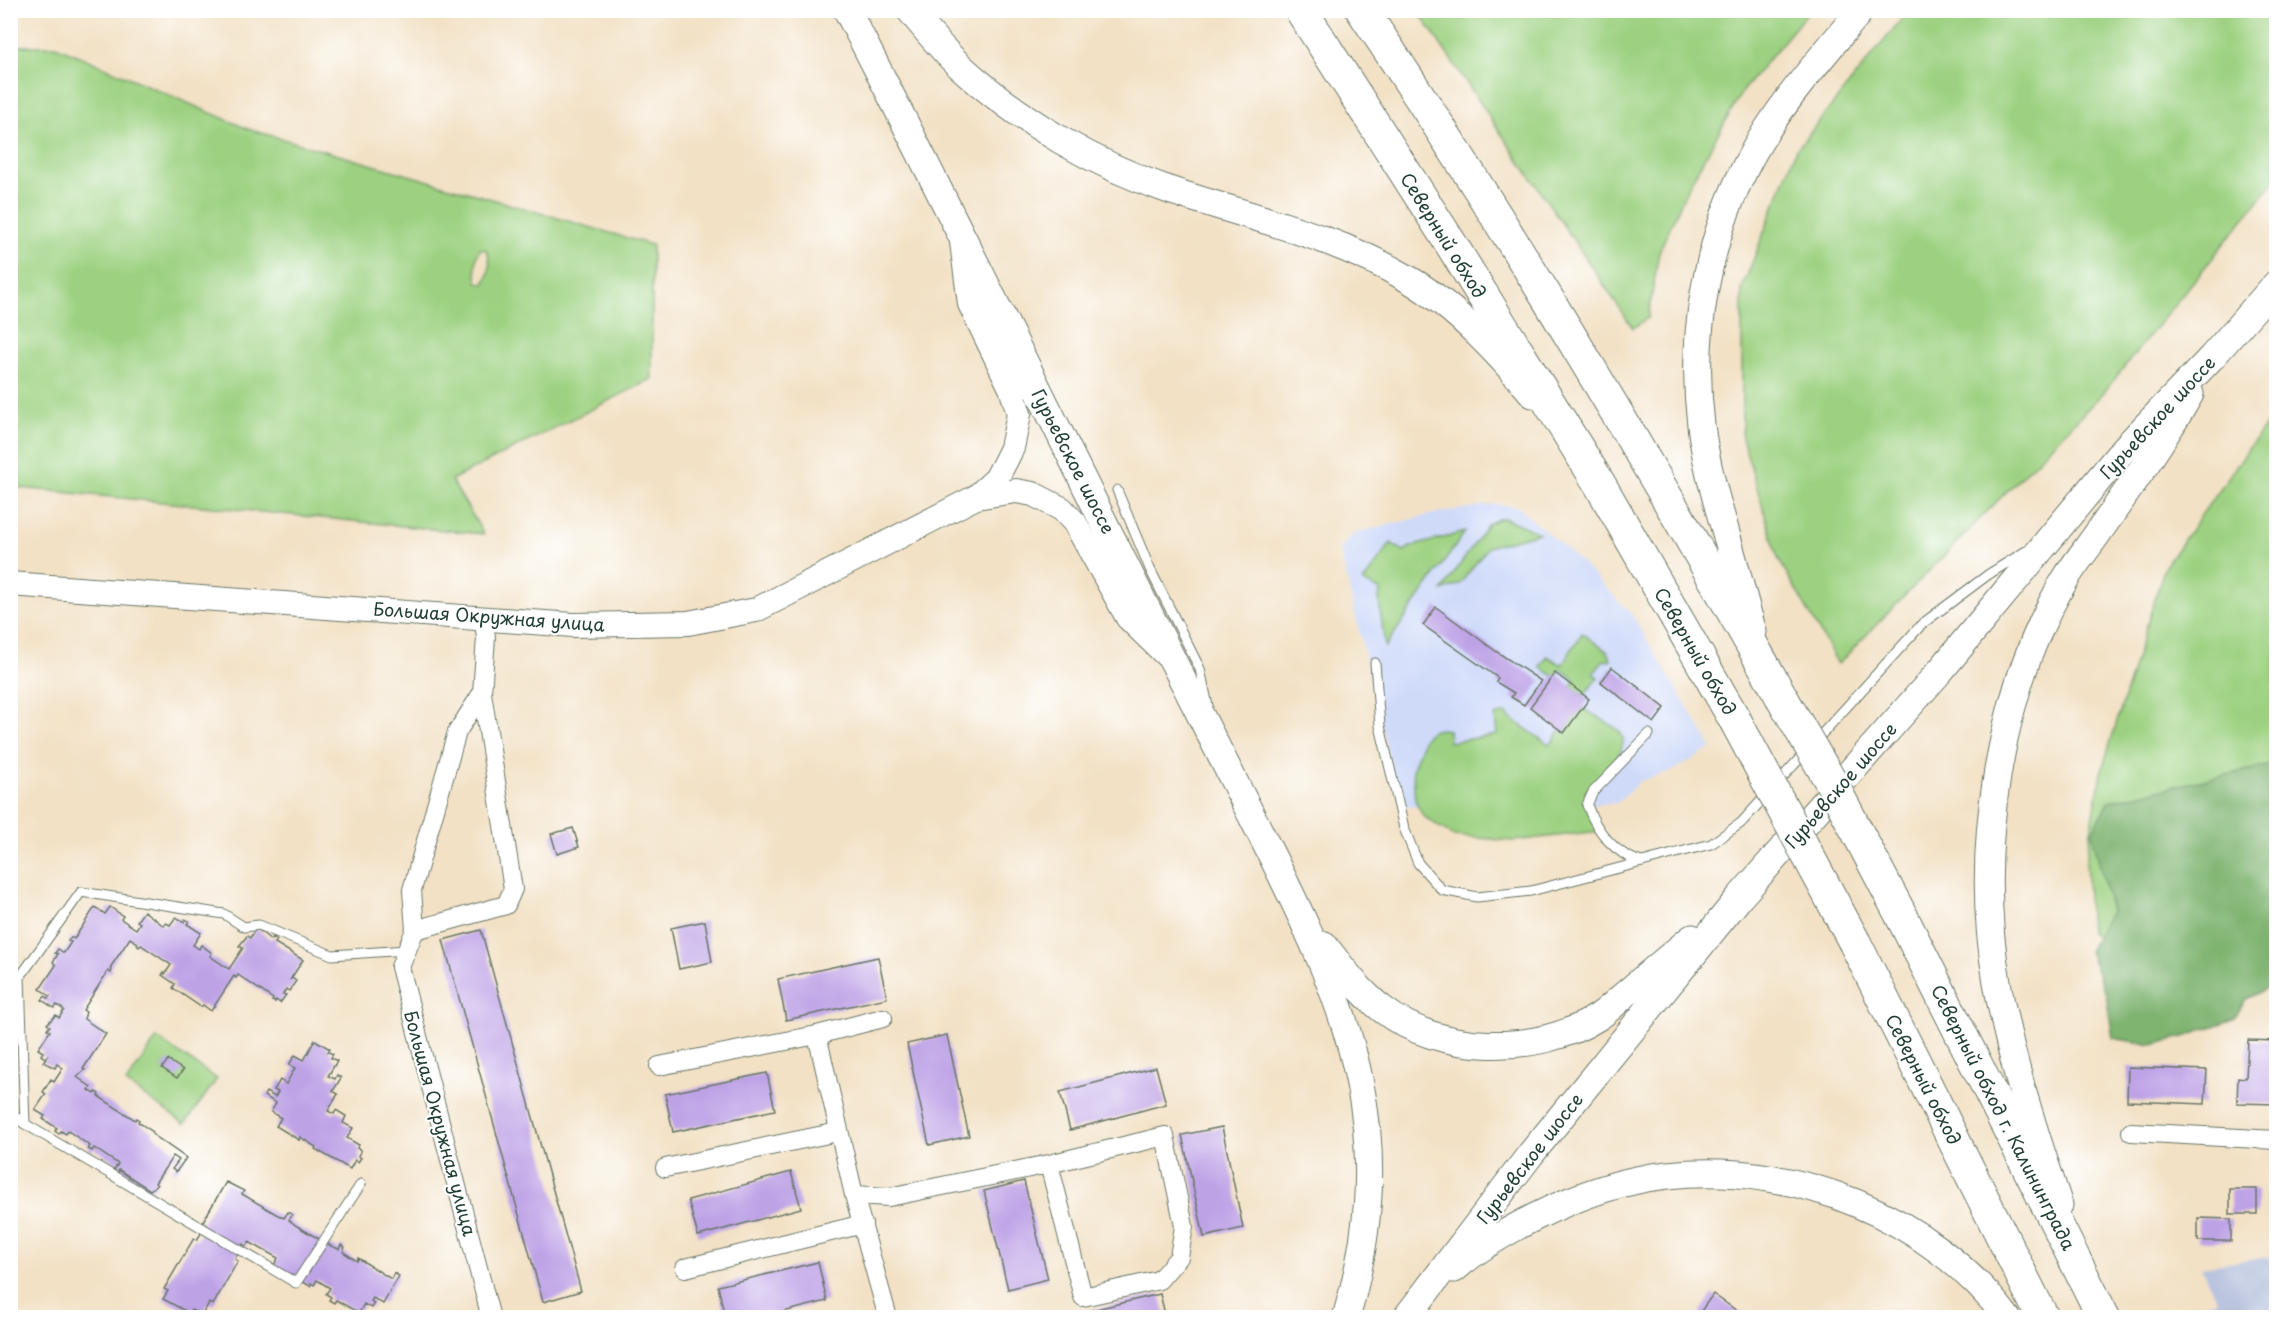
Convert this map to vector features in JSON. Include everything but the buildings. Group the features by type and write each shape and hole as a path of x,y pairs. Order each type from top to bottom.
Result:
{"highway":[{"name":"Северный обход","path":"1300,10 1451,244 1599,483 1735,720 1855,943 2043,1317"},
{"path":"1362,10 1508,235 1654,477 1761,662"},
{"name":"Северный обход г. Калининграда","path":"1761,662 1831,782 1902,917 2104,1317"}],"main road":[{"name":"Гурьевское шоссе","path":"847,10 961,232 1300,912"},
{"path":"910,10 960,67 1000,100 1042,129 1080,151 1125,173 1172,191 1342,246 1413,282 1450,310 1518,376 1548,412 1599,483"},
{"path":"1761,662 1705,453 1698,378 1702,306 1719,231 1747,163 1776,117 1861,10"},
{"path":"961,232 970,304 1011,388 1018,414 1017,431 1005,462 996,478 976,497"},
{"name":"Гурьевское шоссе","path":"1413,1308 1530,1155 1739,898 1941,670 2123,450 2212,357 2277,284"},
{"path":"2079,1266 2025,1101 1996,980 1989,888 1998,778 2018,687 2042,624 2066,578 2168,431 2212,357"},
{"path":"976,497 1016,491 1033,494 1062,509 1080,531 1128,618 1174,663"},
{"name":"Большая Окружная улица","path":"10,584 573,625 688,623 756,610 976,497"},
{"path":"1300,912 1354,984 1382,1010 1403,1023 1447,1041 1525,1044 1567,1032 1598,1017 1739,898"},
{"path":"1300,912 1326,973 1350,1046 1360,1082 1366,1118 1369,1177 1367,1228 1356,1283 1346,1317"},
{"path":"1413,1308 1459,1264 1505,1233 1560,1205 1631,1181 1668,1175 1713,1173 1790,1182 1822,1190 1876,1212 1912,1233 1950,1260 1987,1294 2007,1317"}],"street":[{"path":"482,693 458,732 412,890 415,930 506,904 513,888 482,693 486,637 483,617"},
{"name":"Большая Окружная улица","path":"415,930 400,967 491,1317"},
{"path":"659,1066 817,1035 883,1018"},
{"path":"817,1035 854,1196 888,1317"},
{"path":"665,1168 838,1132"},
{"path":"2131,1132 2277,1140"},
{"path":"854,1196 889,1197 1048,1164 1164,1136 1184,1226 1179,1257 1159,1280 1083,1297 1048,1164"},
{"path":"685,1268 863,1224"}],"lane":[{"path":"1117,490 1150,569 1200,669 1215,744"},
{"path":"1375,663 1380,726 1404,828 1418,863 1442,890 1477,897 1531,891 1711,844 1741,823 1922,624 1989,574 2053,534"},
{"path":"1642,862 1630,859 1607,840 1594,824 1587,805 1593,792 1649,734"},
{"path":"25,1124 20,977 81,892 224,914 244,927 259,925 332,956 407,950"},
{"path":"10,1113 296,1283 361,1184"}],"shaded area":[{"path":"1495,504 1518,507 1582,563 1632,615 1712,748 1674,770 1640,781 1617,803 1470,811 1400,805 1340,549 1355,533 1437,513"},
{"path":"2276,1256 2276,1317 2199,1317 2194,1305 2217,1301 2201,1267"}],"green space":[{"path":"1418,11 1809,11 1743,90 1687,189 1659,252 1648,318 1633,328"},
{"path":"1908,11 2276,11 2276,179 2104,392 1838,664 1778,558 1742,438 1742,289 1796,150"},
{"path":"11,46 56,46 248,129 652,245 652,379 451,480 484,534 11,487","holes":["480,249 487,250 490,263 488,275 484,284 478,283 475,270 477,258"]},
{"path":"2276,410 2276,881 2099,978 2101,939 2090,932 2086,861 2101,773 2165,566"},
{"path":"1505,518 1539,533 1488,547 1460,584 1442,591 1488,524"},
{"path":"1465,532 1385,647 1379,601 1380,590 1363,582 1391,543 1404,552 1410,547"},
{"path":"1582,633 1608,652 1611,659 1604,660 1593,674 1598,677 1583,697 1570,687 1575,680 1561,669 1555,677 1540,667 1547,656 1562,665"},
{"path":"1578,706 1615,727 1623,738 1619,755 1613,764 1585,792 1600,831 1513,841 1454,836 1423,816 1415,800 1413,769 1424,738 1431,731 1448,730 1449,742 1497,735 1495,716 1506,713 1550,745"},
{"path":"2276,764 2276,984 2246,999 2234,1019 2184,1037 2152,1045 2113,1038 2106,994 2089,951 2111,911 2092,833 2109,801"},
{"path":"157,1038 217,1079 185,1124 126,1083"}]}
